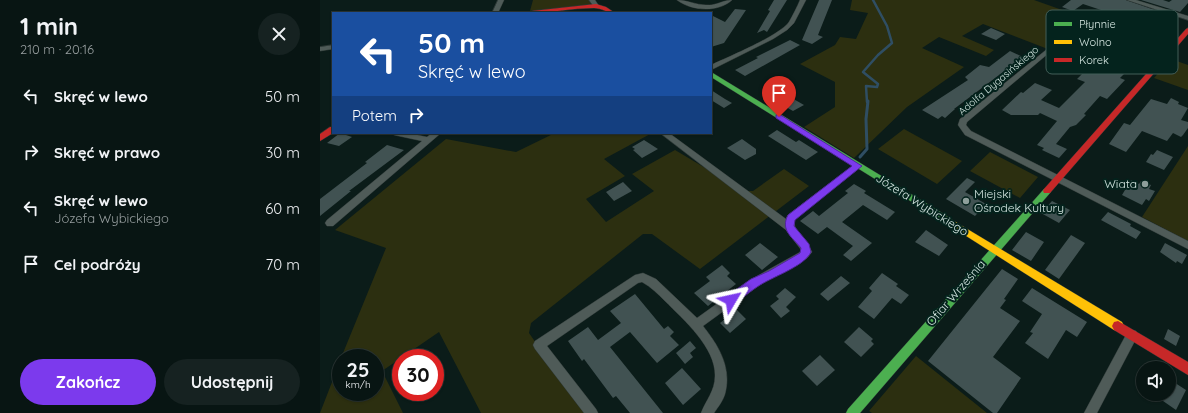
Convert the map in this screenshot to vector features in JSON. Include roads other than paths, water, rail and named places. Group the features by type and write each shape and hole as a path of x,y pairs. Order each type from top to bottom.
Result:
{"street":[{"path":"496,12 501,0"},
{"path":"680,0 689,5 705,7 720,5 729,0"},
{"path":"712,68 771,38 785,29 792,22 803,0"},
{"path":"1130,0 1162,10"},
{"path":"538,12 594,3 610,12"},
{"path":"1178,15 1188,18"},
{"name":"Ofiar Września","path":"1178,42 1187,32"},
{"path":"320,49 332,47"},
{"name":"Adolfa Dygasińskiego","path":"1046,53 963,122 962,125 968,133 1058,179"},
{"name":"Ofiar Września","path":"856,411 1150,74"},
{"name":"Józefa Wybickiego","path":"712,75 1188,369"},
{"path":"320,138 332,130"},
{"path":"402,134 429,140"},
{"path":"330,223 436,134"},
{"path":"665,134 789,227 806,246 806,252 804,255 754,283 696,325"},
{"path":"789,227 789,222 792,217 858,166"},
{"path":"1058,179 1188,245"},
{"path":"592,413 539,345 635,279 643,277 652,282 696,325 708,339 720,363 722,385 707,413"},
{"path":"1090,413 1132,335"}],"waterway":[{"path":"867,102 866,86 877,87 878,84 863,72 878,55 892,43 887,26 873,0"},
{"path":"860,157 867,149 866,119 868,101"}],"place":[{"name":"Wiata","path":"1145,184"},
{"name":"Miejski Ośrodek Kultury","path":"966,201"}]}
